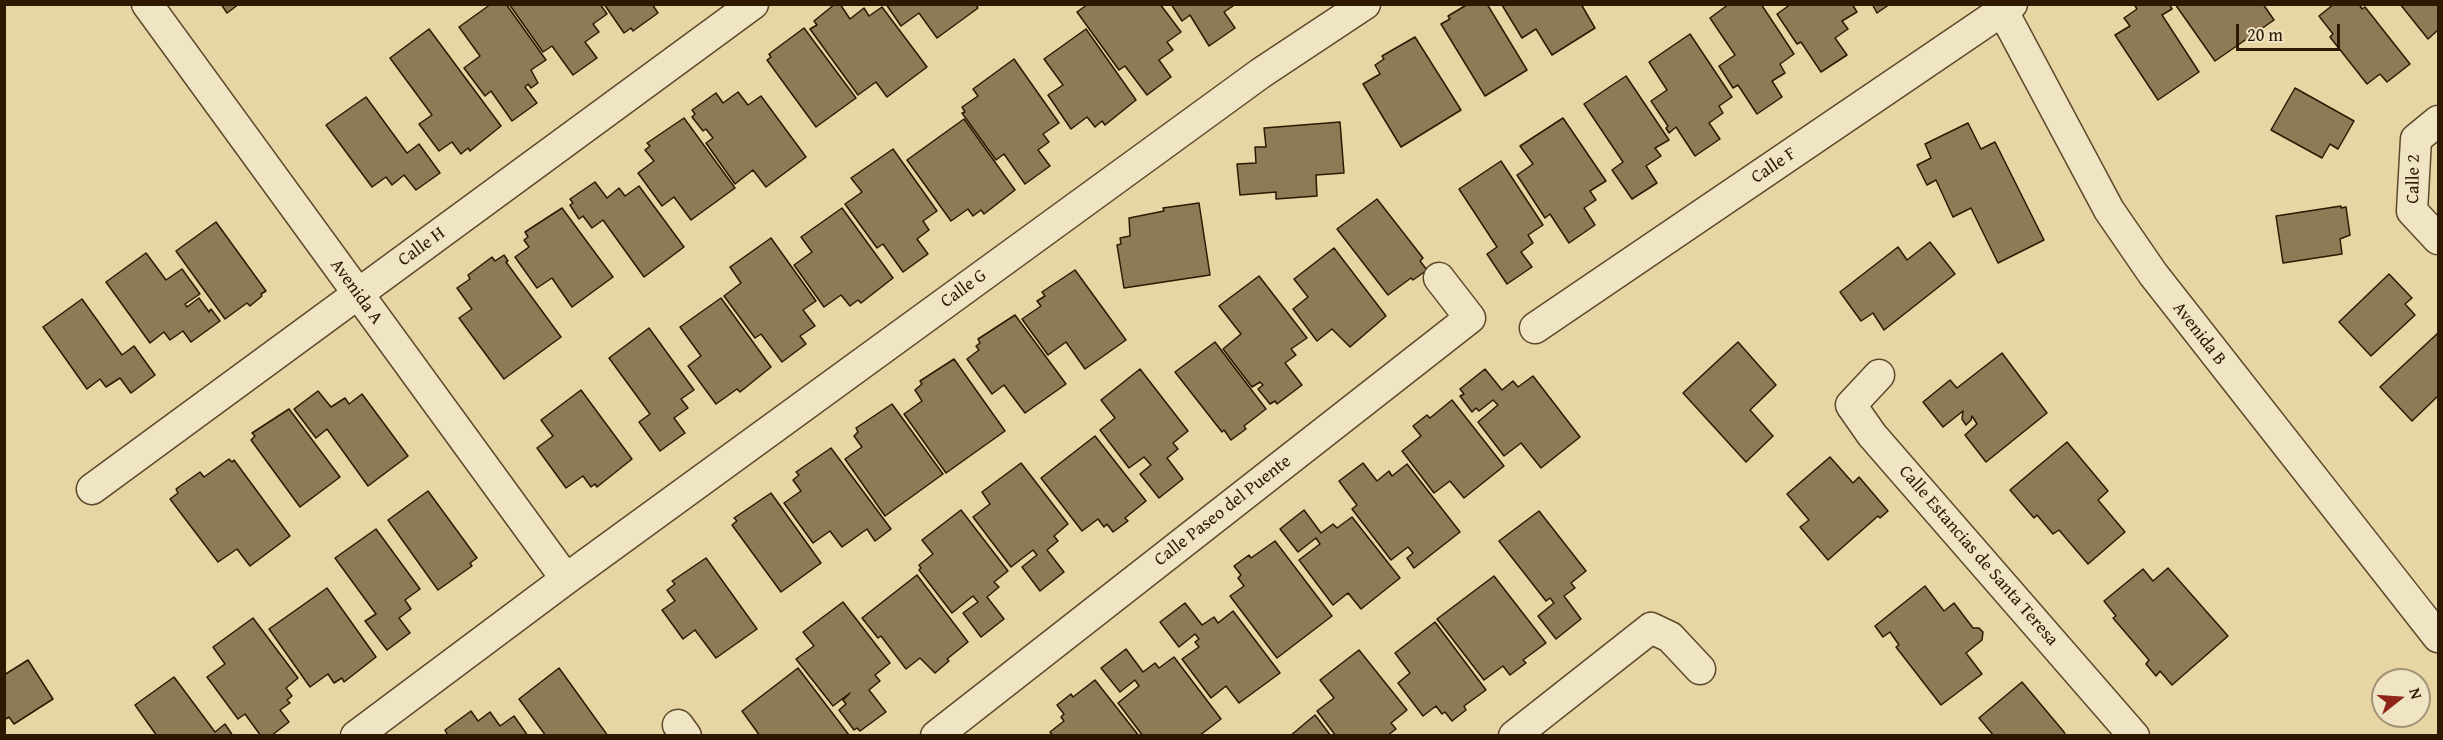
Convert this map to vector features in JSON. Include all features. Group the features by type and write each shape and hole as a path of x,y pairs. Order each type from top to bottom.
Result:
{"street":[{"name":"Avenida A","path":"147,4 566,579"},
{"name":"Calle H","path":"92,489 753,4"},
{"name":"Calle G","path":"356,735 566,579 1261,73 1365,4"},
{"name":"Calle F","path":"1535,328 2005,7"},
{"name":"Avenida B","path":"2005,7 2109,210 2152,274 2439,637"},
{"name":"Calle 2","path":"2439,121 2416,139 2412,211 2439,239"},
{"name":"Calle Paseo del Puente","path":"936,735 1470,318 1439,278"},
{"name":"Calle Estancias de Santa Teresa","path":"1879,375 1851,405 1872,435 2134,735"},
{"path":"1514,735 1651,628 1670,637 1700,669"}],"building":[{"path":"221,4 239,4 227,13"},
{"path":"491,4 506,4 546,60 531,70 538,83 531,88 528,84 525,87 537,103 512,121 491,91 485,96 464,68 480,56 459,27"},
{"path":"509,4 600,4 607,14 593,24 599,32 585,42 597,58 573,75 552,46 543,52"},
{"path":"604,4 652,4 658,13 633,31 631,28 624,33"},
{"path":"835,4 840,4 850,19 864,8 869,16 882,7 927,67 887,97 876,82 858,95 810,29 817,25 814,21"},
{"path":"886,4 975,4 978,8 937,38 919,13 901,26"},
{"path":"1088,4 1160,4 1181,32 1167,42 1173,50 1159,60 1171,77 1147,95 1125,66 1119,70 1077,12"},
{"path":"1171,4 1236,4 1224,12 1235,28 1209,46 1190,15 1182,21"},
{"path":"1468,4 1487,4 1527,70 1485,96 1441,24 1450,19 1448,16"},
{"path":"1581,4 1595,28 1552,55 1536,29 1522,38 1502,5"},
{"path":"1729,4 1761,4 1794,54 1780,64 1785,73 1772,81 1782,97 1757,114 1738,85 1733,88 1719,66 1735,55 1710,18"},
{"path":"1791,4 1852,4 1857,12 1842,21 1848,29 1835,38 1847,55 1821,72 1801,42 1797,44 1777,14"},
{"path":"1872,4 1890,4 1877,13"},
{"path":"2134,4 2169,4 2172,9 2162,15 2199,72 2158,100 2115,35 2130,26 2124,18 2137,9"},
{"path":"2175,4 2263,4 2274,20 2215,61"},
{"path":"2334,4 2359,4 2362,9 2365,7 2410,64 2387,82 2380,74 2367,84 2330,37 2333,34 2319,16"},
{"path":"2400,4 2438,4 2438,30 2428,39"},
{"path":"804,28 856,98 816,127 767,60 771,57 769,54"},
{"path":"429,29 501,126 470,151 468,148 461,154 452,142 439,151 419,124 432,115 390,58"},
{"path":"1086,29 1136,100 1105,125 1102,121 1095,127 1087,117 1071,129 1048,95 1063,85 1044,59"},
{"path":"1690,34 1732,97 1719,106 1723,113 1709,123 1720,139 1695,156 1676,127 1669,133 1666,128 1668,126 1651,101 1667,90 1649,62"},
{"path":"1415,37 1461,110 1401,147 1363,84 1380,74 1375,65 1384,59 1382,56"},
{"path":"1014,59 1059,123 1043,134 1049,142 1038,150 1050,166 1025,184 1004,154 996,160 962,113 965,112 962,107 978,96 973,89"},
{"path":"1626,76 1669,140 1655,148 1661,156 1646,166 1657,183 1632,199 1612,170 1623,162 1584,104"},
{"path":"2295,88 2354,121 2338,149 2330,144 2322,158 2271,130"},
{"path":"738,92 748,105 761,96 806,157 766,187 753,170 735,184 706,143 713,138 706,129 703,131 692,117 695,114 692,110 716,93 723,103"},
{"path":"366,97 407,153 419,144 440,173 416,190 404,175 392,185 386,177 372,187 326,125"},
{"path":"684,118 735,188 691,220 674,197 662,206 638,173 654,161 645,150 650,146 647,143"},
{"path":"1563,118 1606,181 1590,191 1596,200 1584,208 1595,225 1569,243 1550,214 1545,218 1517,175 1533,164 1520,146"},
{"path":"964,119 1015,190 984,214 981,210 973,216 968,209 951,221 907,160"},
{"path":"1340,122 1344,173 1316,175 1317,196 1276,199 1276,192 1240,195 1237,164 1256,163 1255,147 1266,147 1264,128"},
{"path":"1968,123 1981,149 1995,142 2044,240 1998,263 1971,208 1953,217 1936,180 1927,185 1917,165 1931,158 1925,144"},
{"path":"893,149 937,211 923,221 929,230 917,239 928,254 903,272 883,244 877,248 845,204 862,192 851,178"},
{"path":"1501,161 1543,225 1528,235 1533,243 1521,252 1532,267 1507,284 1487,254 1497,247 1459,189"},
{"path":"595,182 607,198 619,188 625,196 639,186 684,247 644,277 603,220 592,228 583,216 579,219 570,205 573,203 570,199"},
{"path":"1377,199 1423,258 1420,261 1427,270 1413,280 1411,278 1388,295 1337,229"},
{"path":"1199,203 1210,275 1124,288 1117,245 1121,244 1120,238 1130,236 1129,218 1164,211 1163,208"},
{"path":"2341,206 2341,208 2346,207 2350,235 2340,239 2342,254 2283,263 2276,216"},
{"path":"562,208 613,277 572,307 552,278 537,288 515,257 529,247 524,240 528,237 525,232"},
{"path":"842,208 893,278 861,303 858,300 850,306 841,295 824,307 794,265 812,252 801,237"},
{"path":"216,222 266,291 250,306 247,303 225,319 176,251"},
{"path":"771,238 816,301 803,310 815,326 800,336 806,344 782,362 761,334 755,338 724,296 741,283 730,267"},
{"path":"1930,242 1955,274 1884,330 1873,313 1861,321 1840,292 1898,247 1907,260"},
{"path":"1334,248 1386,316 1350,347 1332,329 1317,341 1293,309 1308,297 1294,279"},
{"path":"146,253 166,280 182,269 200,294 185,304 187,307 199,298 209,312 211,309 220,321 191,342 183,331 170,340 164,332 150,343 106,282"},
{"path":"504,255 508,261 506,262 561,337 504,379 459,318 472,309 457,288 470,279 468,275 492,257 495,261"},
{"path":"1075,270 1126,340 1085,369 1066,342 1048,355 1022,319 1041,306 1037,301 1045,296 1042,292"},
{"path":"2389,274 2412,298 2405,304 2415,315 2371,356 2339,322"},
{"path":"1259,276 1307,338 1291,349 1296,355 1285,363 1302,385 1277,404 1275,401 1270,404 1258,389 1263,385 1260,382 1252,387 1223,349 1241,334 1219,306"},
{"path":"721,298 771,367 740,392 737,389 716,404 688,366 701,356 680,327"},
{"path":"82,299 122,355 134,346 155,375 131,393 120,378 106,387 100,379 87,389 43,327"},
{"path":"1015,315 1066,384 1025,413 1004,385 992,394 967,359 979,350 976,346 980,343 978,339"},
{"path":"649,328 694,390 681,399 688,408 674,418 685,433 660,451 639,422 650,414 609,358"},
{"path":"2438,333 2438,396 2412,421 2380,387"},
{"path":"1215,342 1266,409 1244,426 1246,429 1231,440 1224,430 1222,432 1175,372"},
{"path":"1738,342 1776,385 1750,410 1773,436 1746,462 1683,393"},
{"path":"2002,353 2047,413 1986,462 1965,435 1977,424 1972,416 1966,425 1962,419 1963,411 1943,427 1923,402 1950,380 1957,388"},
{"path":"954,359 1005,431 946,473 904,414 922,401 915,390 922,384 920,381"},
{"path":"1140,369 1188,431 1173,443 1178,449 1167,458 1183,479 1159,498 1140,474 1151,465 1144,457 1129,468 1100,430 1115,418 1101,400"},
{"path":"1485,369 1502,390 1513,381 1518,387 1533,376 1580,437 1541,468 1521,443 1504,456 1478,422 1498,405 1493,400 1479,411 1476,408 1472,412 1460,396 1464,394 1460,389"},
{"path":"581,390 632,459 597,487 595,484 591,487 583,476 566,488 537,448 553,436 541,420"},
{"path":"318,391 331,407 345,398 349,404 362,394 408,456 368,486 327,429 316,438 294,409"},
{"path":"1452,400 1504,466 1464,498 1450,481 1434,493 1402,451 1421,436 1413,426 1427,415 1430,418"},
{"path":"892,404 943,474 885,516 845,459 862,447 854,436 858,432 856,428"},
{"path":"289,409 340,477 300,507 251,440 255,436 252,433"},
{"path":"1095,436 1146,501 1125,518 1128,521 1113,532 1107,524 1104,527 1098,519 1082,531 1041,478"},
{"path":"2067,442 2108,491 2098,500 2125,532 2088,564 2059,530 2053,534 2037,515 2034,518 2010,490"},
{"path":"831,448 891,529 875,541 867,529 842,547 830,531 813,543 784,503 801,491 793,480 799,475 796,472"},
{"path":"1830,457 1853,483 1859,477 1888,511 1880,518 1878,516 1828,560 1800,527 1809,520 1787,494"},
{"path":"229,459 232,462 234,460 290,536 250,566 237,549 218,562 170,499 178,493 176,489 200,472 204,477"},
{"path":"1021,463 1068,524 1054,536 1058,541 1047,550 1064,572 1040,591 1022,567 1037,555 1033,550 1011,567 973,517 990,504 982,492"},
{"path":"1363,463 1377,481 1389,471 1392,476 1407,464 1460,532 1414,568 1407,558 1413,553 1408,547 1391,560 1352,509 1357,505 1339,481"},
{"path":"428,491 477,558 470,563 472,566 438,590 388,520"},
{"path":"771,493 821,563 781,592 732,525 737,521 734,518"},
{"path":"961,510 1008,571 994,582 999,587 987,597 1004,619 981,637 963,613 978,602 973,596 952,613 919,570 921,568 919,565 933,554 922,540"},
{"path":"1304,510 1321,533 1333,524 1337,528 1352,517 1400,578 1361,609 1348,593 1333,605 1299,560 1320,544 1316,538 1298,552 1280,529"},
{"path":"1539,511 1586,571 1571,583 1575,588 1564,596 1581,619 1556,639 1538,616 1554,603 1550,598 1546,601 1499,541"},
{"path":"376,529 420,589 405,600 411,609 399,618 410,633 387,650 365,621 376,614 335,558"},
{"path":"1275,541 1332,616 1277,658 1230,596 1244,586 1238,578 1241,575 1234,566 1249,555 1251,558"},
{"path":"706,558 757,629 716,658 695,630 683,639 662,610 675,601 667,590 675,584 672,581"},
{"path":"2168,568 2228,636 2172,685 2160,671 2156,676 2146,664 2149,660 2113,618 2116,616 2104,601 2143,569 2153,581"},
{"path":"917,575 968,642 947,659 949,661 935,673 920,658 906,669 881,636 878,638 862,618"},
{"path":"1494,576 1546,643 1523,660 1526,663 1510,675 1503,666 1484,680 1437,619"},
{"path":"1925,586 1944,611 1954,603 1973,628 1979,628 1983,632 1982,640 1966,653 1982,674 1941,705 1896,647 1899,645 1890,632 1883,637 1875,626"},
{"path":"327,588 376,657 344,682 342,678 334,683 328,674 310,687 269,629"},
{"path":"843,602 890,663 875,675 880,681 869,690 886,712 860,731 857,728 854,730 839,710 846,704 843,700 850,693 833,706 796,659 814,646 803,632"},
{"path":"1185,603 1202,625 1214,617 1218,623 1233,611 1280,673 1239,703 1226,686 1211,698 1182,659 1199,647 1195,642 1199,639 1195,634 1179,647 1160,622"},
{"path":"253,618 298,678 286,688 292,696 287,700 290,703 280,710 289,722 271,736 261,736 245,714 238,719 207,677 225,664 213,647"},
{"path":"1435,622 1486,690 1464,706 1466,710 1452,721 1436,706 1423,716 1398,683 1410,673 1395,653"},
{"path":"1126,649 1143,672 1155,663 1159,668 1174,657 1221,719 1199,736 1143,736 1118,703 1139,686 1135,680 1120,692 1101,668"},
{"path":"1359,650 1407,710 1391,723 1396,729 1387,736 1336,736 1317,711 1334,698 1320,680"},
{"path":"28,660 53,699 14,724 9,717 4,720 4,675"},
{"path":"559,668 608,736 546,736 519,699"},
{"path":"798,668 848,736 760,736 742,711"},
{"path":"174,677 215,732 225,724 233,736 157,736 135,705"},
{"path":"1095,680 1139,736 1053,736 1050,732 1064,721 1061,717 1064,714 1057,705 1071,694 1073,697"},
{"path":"2022,682 2066,736 1994,736 1979,718"},
{"path":"471,711 478,721 490,712 500,726 514,716 528,736 448,736 445,730"},
{"path":"1315,715 1331,736 1290,736"}]}
